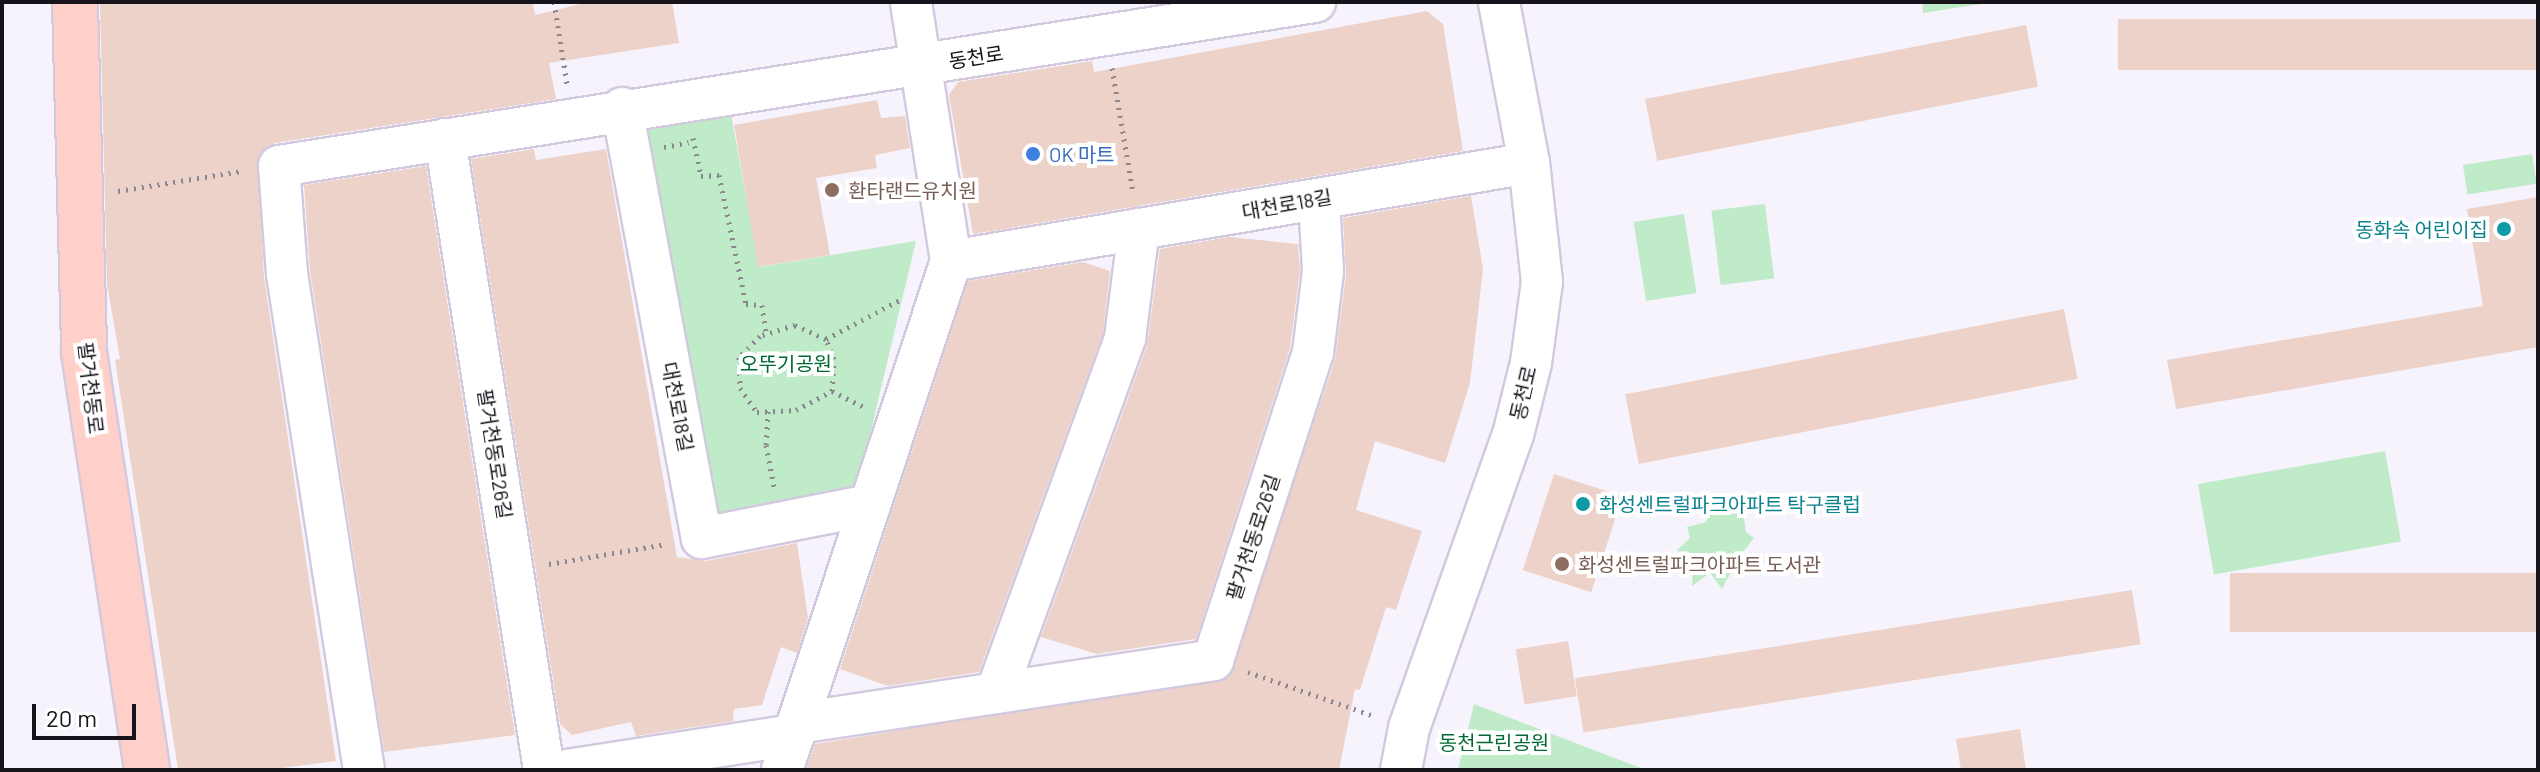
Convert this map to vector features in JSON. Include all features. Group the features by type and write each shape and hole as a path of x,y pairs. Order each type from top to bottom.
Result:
{"main road":[{"name":"팔거천동로","path":"75,2 84,352 147,770"}],"street":[{"path":"791,743 949,266 911,2"},
{"name":"동천로","path":"921,66 1315,2"},
{"name":"동천로","path":"1401,770 1409,728 1513,435 1531,363 1542,282 1529,163 1499,2"},
{"path":"364,770 287,274 279,166 686,97 921,66"},
{"name":"대천로18길","path":"622,108 702,538"},
{"name":"팔거천동로26길","path":"445,139 544,770"},
{"name":"대천로18길","path":"949,266 1139,229 1529,163"},
{"name":"팔거천동로26길","path":"1213,660 1313,353 1323,271 1319,199"},
{"path":"996,693 1125,338 1139,229"},
{"path":"702,538 870,505"},
{"path":"567,770 791,743 996,693 1213,660"}],"path":[{"path":"554,2 572,117"},
{"path":"1106,36 1139,229"},
{"path":"686,97 701,176 719,175 746,304 762,305 766,334"},
{"path":"79,197 279,166"},
{"path":"826,339 949,266"},
{"path":"795,325 826,339 834,359 832,391 796,410 757,412 740,388 739,357 766,334 795,325"},
{"path":"832,391 897,424"},
{"path":"768,411 766,445 781,522"},
{"path":"513,571 702,538"},
{"path":"1213,660 1409,728"}],"green space":[{"path":"1922,2 1994,2 1923,13"},
{"name":"오뚜기공원","path":"730,109 759,267 916,241 854,502 714,525 643,125"},
{"path":"2532,154 2537,184 2468,195 2463,165"},
{"path":"1765,204 1774,278 1721,285 1711,211"},
{"path":"1684,214 1697,293 1646,301 1634,222"},
{"path":"2385,451 2401,542 2214,575 2198,484"},
{"path":"1712,508 1743,510 1746,532 1754,538 1743,552 1755,570 1731,572 1722,589 1710,573 1692,586 1693,568 1677,550 1690,538 1687,527 1706,522"},
{"name":"동천근린공원","path":"1474,704 1646,770 1458,770"}],"building":[{"path":"100,2 533,2 535,15 589,2 672,2 679,43 549,63 556,99 275,143 258,157 264,277 336,761 267,770 178,770 115,360 120,359 107,284"},
{"path":"1427,11 1443,24 1463,151 973,234 949,95 958,82 1092,61 1094,72"},
{"path":"2118,19 2538,19 2538,70 2118,70"},
{"path":"2026,25 2038,87 1657,161 1645,99"},
{"path":"877,100 881,118 905,116 910,148 875,155 877,168 816,178 830,255 758,267 734,125"},
{"path":"534,149 536,160 606,149 677,557 706,561 797,543 808,618 797,653 781,647 762,705 734,709 733,721 636,736 631,722 572,735 560,724 471,159"},
{"path":"426,166 515,735 384,752 310,271 304,185"},
{"path":"1471,196 1483,269 1470,383 1445,463 1375,441 1356,510 1422,531 1396,610 1386,607 1360,690 1355,689 1339,770 806,770 815,744 1228,677 1335,360 1346,274 1343,218"},
{"path":"2538,197 2538,347 2176,409 2167,360 2483,306 2467,209"},
{"path":"1229,237 1298,244 1300,270 1290,348 1196,639 1097,654 1041,637 1147,346 1160,249"},
{"path":"1083,262 1110,271 1103,333 979,672 888,686 840,669 968,281"},
{"path":"2064,309 2078,379 1639,464 1625,394"},
{"path":"1554,474 1622,496 1591,592 1523,570"},
{"path":"2230,573 2538,573 2538,632 2230,632"},
{"path":"2132,590 2141,644 1584,733 1575,678"},
{"path":"1568,641 1577,696 1524,705 1516,649"},
{"path":"2020,729 2026,770 1961,770 1956,739"}],"place":[{"name":"OK 마트","path":"1033,154"},
{"name":"환타랜드유치원","path":"832,190"},
{"name":"동화속 어린이집","path":"2504,229"},
{"name":"화성센트럴파크아파트 탁구클럽","path":"1583,504"},
{"name":"화성센트럴파크아파트 도서관","path":"1562,564"}]}
